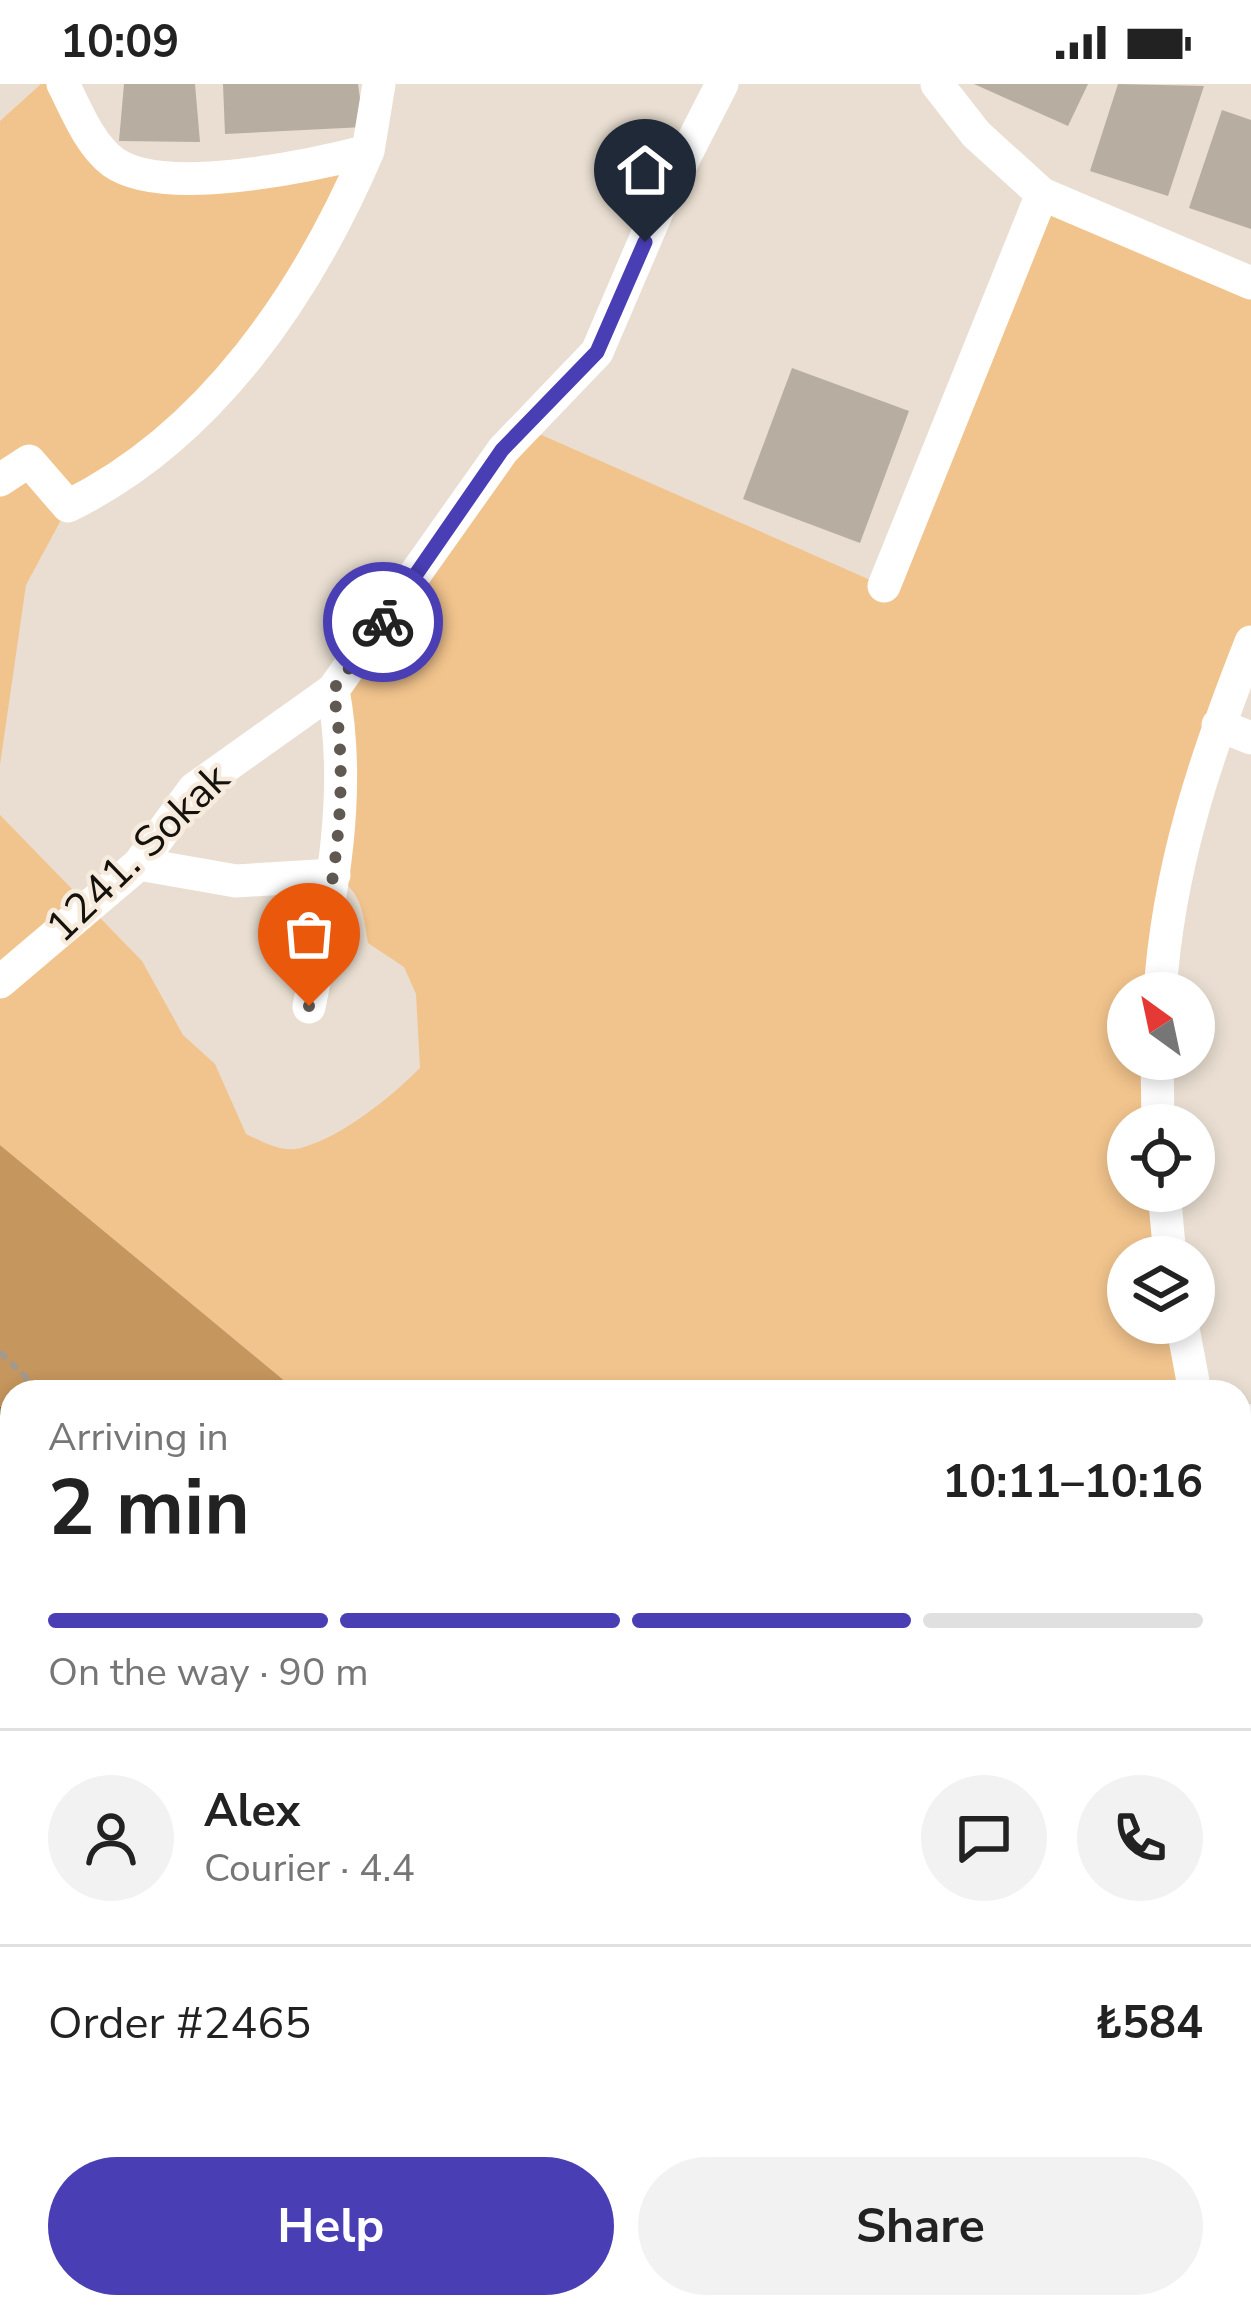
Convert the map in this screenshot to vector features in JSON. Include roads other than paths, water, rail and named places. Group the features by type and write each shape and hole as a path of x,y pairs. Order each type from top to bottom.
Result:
{"street":[{"path":"63,84 91,137 110,160 129,170 167,176 236,174 311,166 368,151"},
{"path":"0,480 29,461 68,506 111,485 170,441 221,387 304,280 368,151 379,84"},
{"name":"1241. Sokak","path":"3,973 139,864 194,789 333,690 502,450 597,352 660,205 722,84"},
{"path":"937,84 976,134 1042,194 1251,283"},
{"path":"884,586 1042,194"},
{"path":"1161,972 1165,912 1218,725 1251,642"},
{"path":"309,1006 334,875 340,729 333,690"},
{"path":"1218,725 1251,738"},
{"path":"139,864 236,881 334,875"},
{"path":"1186,1344 1194,1380"}]}
